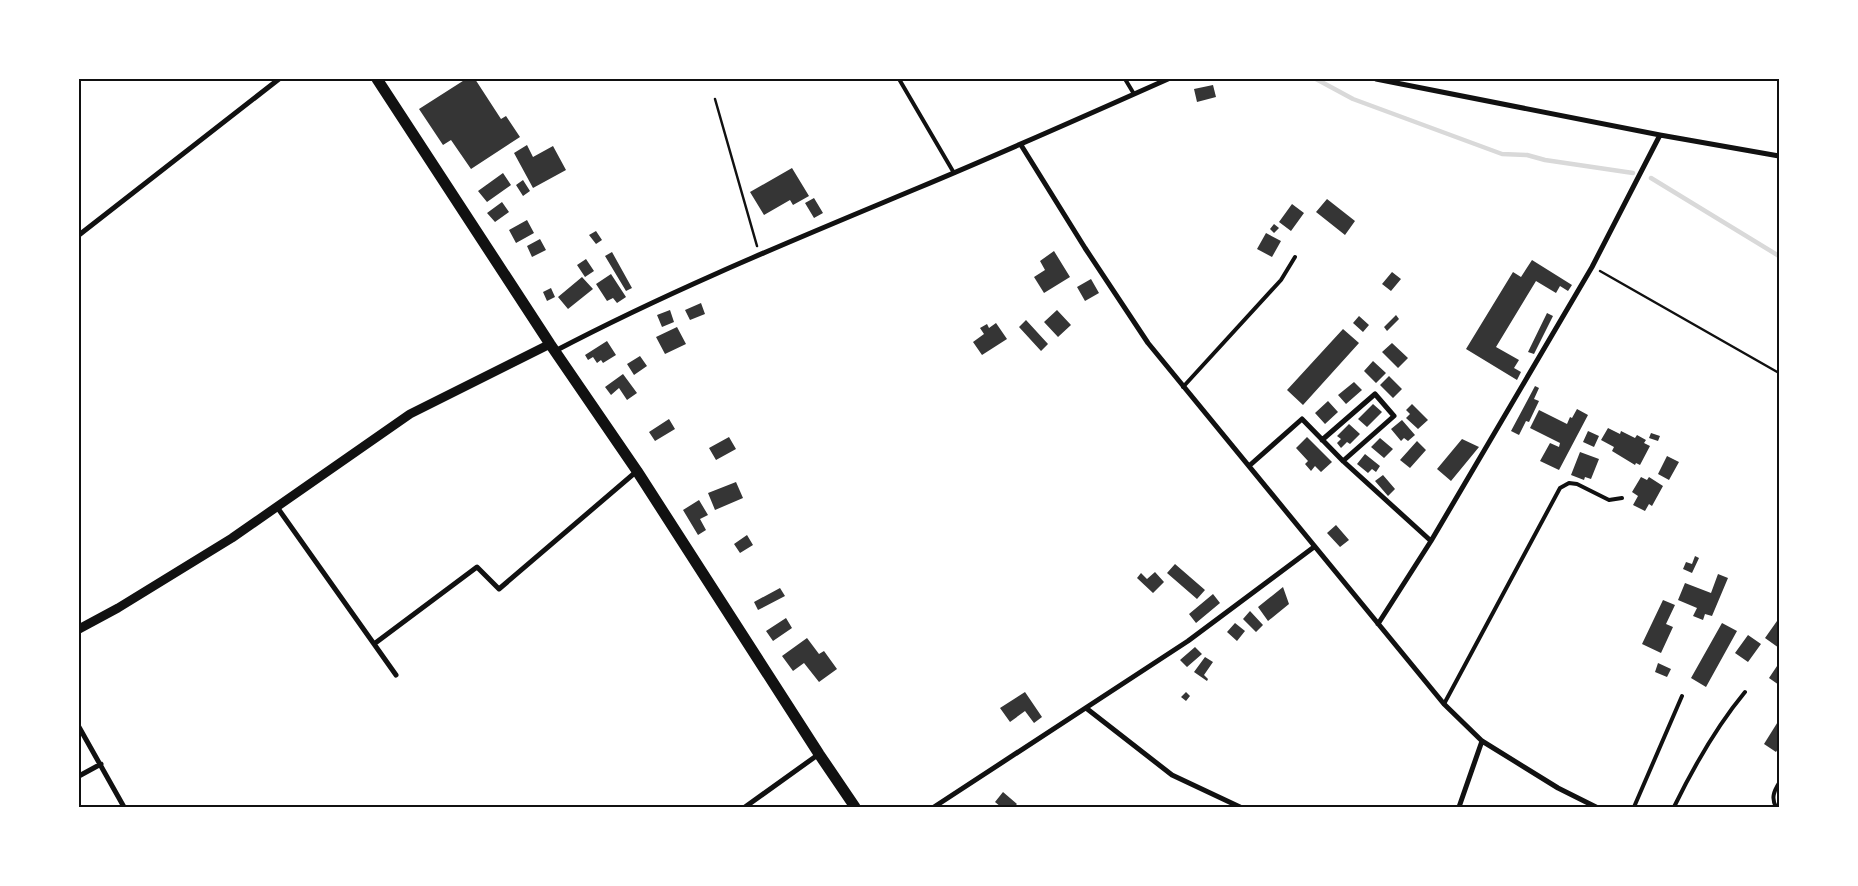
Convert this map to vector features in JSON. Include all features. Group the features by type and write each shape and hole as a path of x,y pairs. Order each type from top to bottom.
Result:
{"main road":[{"path":"377,79 552,347 637,471 855,807"}],"street":[{"path":"79,235 279,79"},
{"path":"79,629 118,608 232,538 410,414 552,347 760,254 1021,145 1168,79"},
{"path":"1376,79 1660,135 1779,156"},
{"path":"1378,624 1431,541 1592,267 1660,135"},
{"path":"1021,145 1085,248 1148,343 1444,704 1482,741 1558,788 1596,807"},
{"path":"1322,440 1375,394 1394,416 1343,461"},
{"path":"1249,466 1302,419 1343,461 1431,541"},
{"path":"374,644 477,567 499,588 637,471"},
{"path":"277,507 396,675"},
{"path":"934,807 1188,641 1314,547"},
{"path":"1086,708 1172,775 1240,807"},
{"path":"79,727 124,807"},
{"path":"1458,807 1482,741"},
{"path":"745,807 819,754"},
{"path":"79,776 101,764"}],"lane":[{"path":"899,79 954,173"},
{"path":"1125,79 1134,94"},
{"path":"1183,387 1280,280 1295,257"},
{"path":"1444,704 1560,488 1569,483 1577,484 1609,500 1622,498"},
{"path":"1674,807 1695,764 1729,711 1745,692"},
{"path":"1634,807 1682,696"},
{"path":"1776,807 1773,802 1774,792 1779,783"}],"path":[{"path":"715,99 760,254"},
{"path":"1592,267 1779,373"}],"building":[{"path":"466,79 475,79 501,119 506,116 520,137 471,169 451,140 443,145 419,109"},
{"path":"1213,85 1216,97 1197,102 1194,89"},
{"path":"527,145 533,157 553,146 566,170 533,188 514,153"},
{"path":"792,168 809,196 793,205 790,200 764,215 750,192"},
{"path":"503,173 511,185 487,202 478,191"},
{"path":"523,180 530,191 523,196 516,185"},
{"path":"814,198 823,213 814,218 805,203"},
{"path":"1327,199 1355,221 1345,235 1316,212"},
{"path":"502,202 509,212 495,222 487,213"},
{"path":"1292,204 1304,213 1291,231 1279,222"},
{"path":"527,220 534,233 516,243 509,230"},
{"path":"1274,224 1279,228 1274,233 1270,229"},
{"path":"596,231 602,240 596,244 589,235"},
{"path":"1266,233 1281,241 1272,257 1257,249"},
{"path":"540,239 546,250 532,257 527,246"},
{"path":"1054,251 1070,277 1044,293 1034,277 1045,270 1040,261"},
{"path":"612,252 632,288 626,291 605,256"},
{"path":"586,259 594,271 585,277 577,265"},
{"path":"1532,260 1572,285 1568,291 1560,286 1556,293 1536,281 1496,347 1519,360 1514,368 1521,372 1517,380 1466,349 1513,272 1521,277"},
{"path":"1392,272 1401,279 1391,291 1382,284"},
{"path":"611,274 626,297 617,303 613,298 607,301 596,284"},
{"path":"582,277 593,289 568,309 558,297"},
{"path":"1091,279 1099,293 1085,301 1077,287"},
{"path":"551,288 555,297 547,301 543,292"},
{"path":"701,303 705,314 690,320 685,310"},
{"path":"670,310 674,322 662,327 657,315"},
{"path":"1057,310 1071,325 1058,337 1044,322"},
{"path":"1547,313 1553,316 1534,354 1528,352"},
{"path":"1396,315 1399,319 1387,331 1384,327"},
{"path":"1359,316 1369,325 1363,332 1353,323"},
{"path":"1026,320 1048,344 1041,351 1019,327"},
{"path":"996,323 1007,339 982,355 973,342 984,334 980,328 987,324 989,328"},
{"path":"677,327 686,344 665,354 656,337"},
{"path":"1343,329 1359,343 1303,405 1287,390"},
{"path":"607,341 616,355 603,363 601,360 597,363 593,357 588,360 585,355"},
{"path":"1392,343 1408,358 1398,368 1382,352"},
{"path":"640,356 647,366 634,375 627,364"},
{"path":"1373,361 1386,373 1376,383 1364,371"},
{"path":"623,374 637,393 627,400 619,388 611,395 605,387"},
{"path":"1389,376 1402,389 1393,398 1380,385"},
{"path":"1354,382 1362,390 1346,404 1338,395"},
{"path":"1535,386 1539,388 1534,399 1539,401 1529,422 1526,421 1519,435 1511,431"},
{"path":"1328,401 1338,412 1325,424 1315,413"},
{"path":"1373,404 1382,412 1367,427 1358,419"},
{"path":"1412,404 1428,420 1418,429 1406,418 1410,414 1406,410"},
{"path":"1577,409 1588,415 1559,470 1540,461 1550,443 1559,447 1560,443 1530,428 1539,410 1567,424"},
{"path":"669,419 675,429 655,441 649,432"},
{"path":"1402,420 1415,435 1408,441 1404,438 1401,441 1391,429"},
{"path":"1349,424 1360,434 1350,444 1347,442 1341,448 1337,443 1341,439 1337,436"},
{"path":"1608,428 1620,434 1621,431 1635,438 1637,435 1646,440 1644,443 1650,446 1640,465 1636,463 1635,465 1612,451 1614,447 1601,440"},
{"path":"1588,431 1599,436 1594,447 1583,442"},
{"path":"1651,433 1660,436 1658,441 1649,438"},
{"path":"729,437 736,449 716,460 709,448"},
{"path":"1307,437 1332,462 1321,472 1315,466 1311,471 1305,464 1308,461 1296,448"},
{"path":"1380,438 1393,449 1384,458 1371,447"},
{"path":"1462,439 1479,447 1451,481 1437,469"},
{"path":"1417,441 1426,450 1410,468 1400,460"},
{"path":"1580,452 1599,459 1591,479 1585,477 1584,480 1571,475"},
{"path":"1365,454 1380,466 1376,472 1372,469 1368,473 1357,464"},
{"path":"1667,456 1679,462 1669,480 1658,474"},
{"path":"1383,475 1395,489 1388,496 1375,481"},
{"path":"1641,477 1647,480 1649,477 1663,486 1652,506 1649,504 1645,511 1633,505 1638,496 1632,492"},
{"path":"736,482 743,498 715,510 708,493"},
{"path":"699,500 708,515 700,519 706,530 698,535 683,510"},
{"path":"1336,525 1349,540 1340,547 1327,533"},
{"path":"747,535 753,545 740,553 734,544"},
{"path":"1695,556 1699,558 1692,573 1683,569 1686,562 1692,564"},
{"path":"1175,564 1205,590 1197,599 1167,573"},
{"path":"1155,572 1164,582 1153,593 1137,578 1141,573 1147,579"},
{"path":"1718,574 1728,578 1712,616 1705,614 1703,620 1693,616 1697,608 1678,600 1685,583 1711,593"},
{"path":"1283,587 1289,604 1268,621 1258,607"},
{"path":"780,588 785,596 758,610 754,602"},
{"path":"1213,594 1220,603 1196,623 1189,614"},
{"path":"1663,600 1675,605 1666,624 1673,627 1661,653 1642,644"},
{"path":"1250,611 1263,625 1256,632 1243,619"},
{"path":"786,618 792,628 773,641 766,631"},
{"path":"1777,621 1779,622 1779,648 1765,638"},
{"path":"1235,623 1245,631 1237,641 1227,632"},
{"path":"1722,623 1737,631 1706,687 1691,678"},
{"path":"1748,635 1761,644 1748,662 1735,653"},
{"path":"807,638 819,654 824,651 837,669 819,682 804,663 793,671 782,656"},
{"path":"1195,647 1202,654 1187,667 1180,660"},
{"path":"1205,657 1213,662 1204,675 1208,679 1207,681 1194,672"},
{"path":"1658,663 1671,669 1667,677 1655,672"},
{"path":"1779,663 1779,685 1769,678"},
{"path":"1025,692 1042,717 1034,723 1025,711 1010,722 1000,708"},
{"path":"1186,692 1190,696 1186,701 1181,697"},
{"path":"1779,720 1779,747 1776,752 1764,744"},
{"path":"1003,792 1017,804 1014,807 1001,807 995,802"}],"waterway":[{"path":"1316,79 1353,99 1502,154 1527,155 1545,160 1633,173"},
{"path":"1651,178 1779,256"}]}
